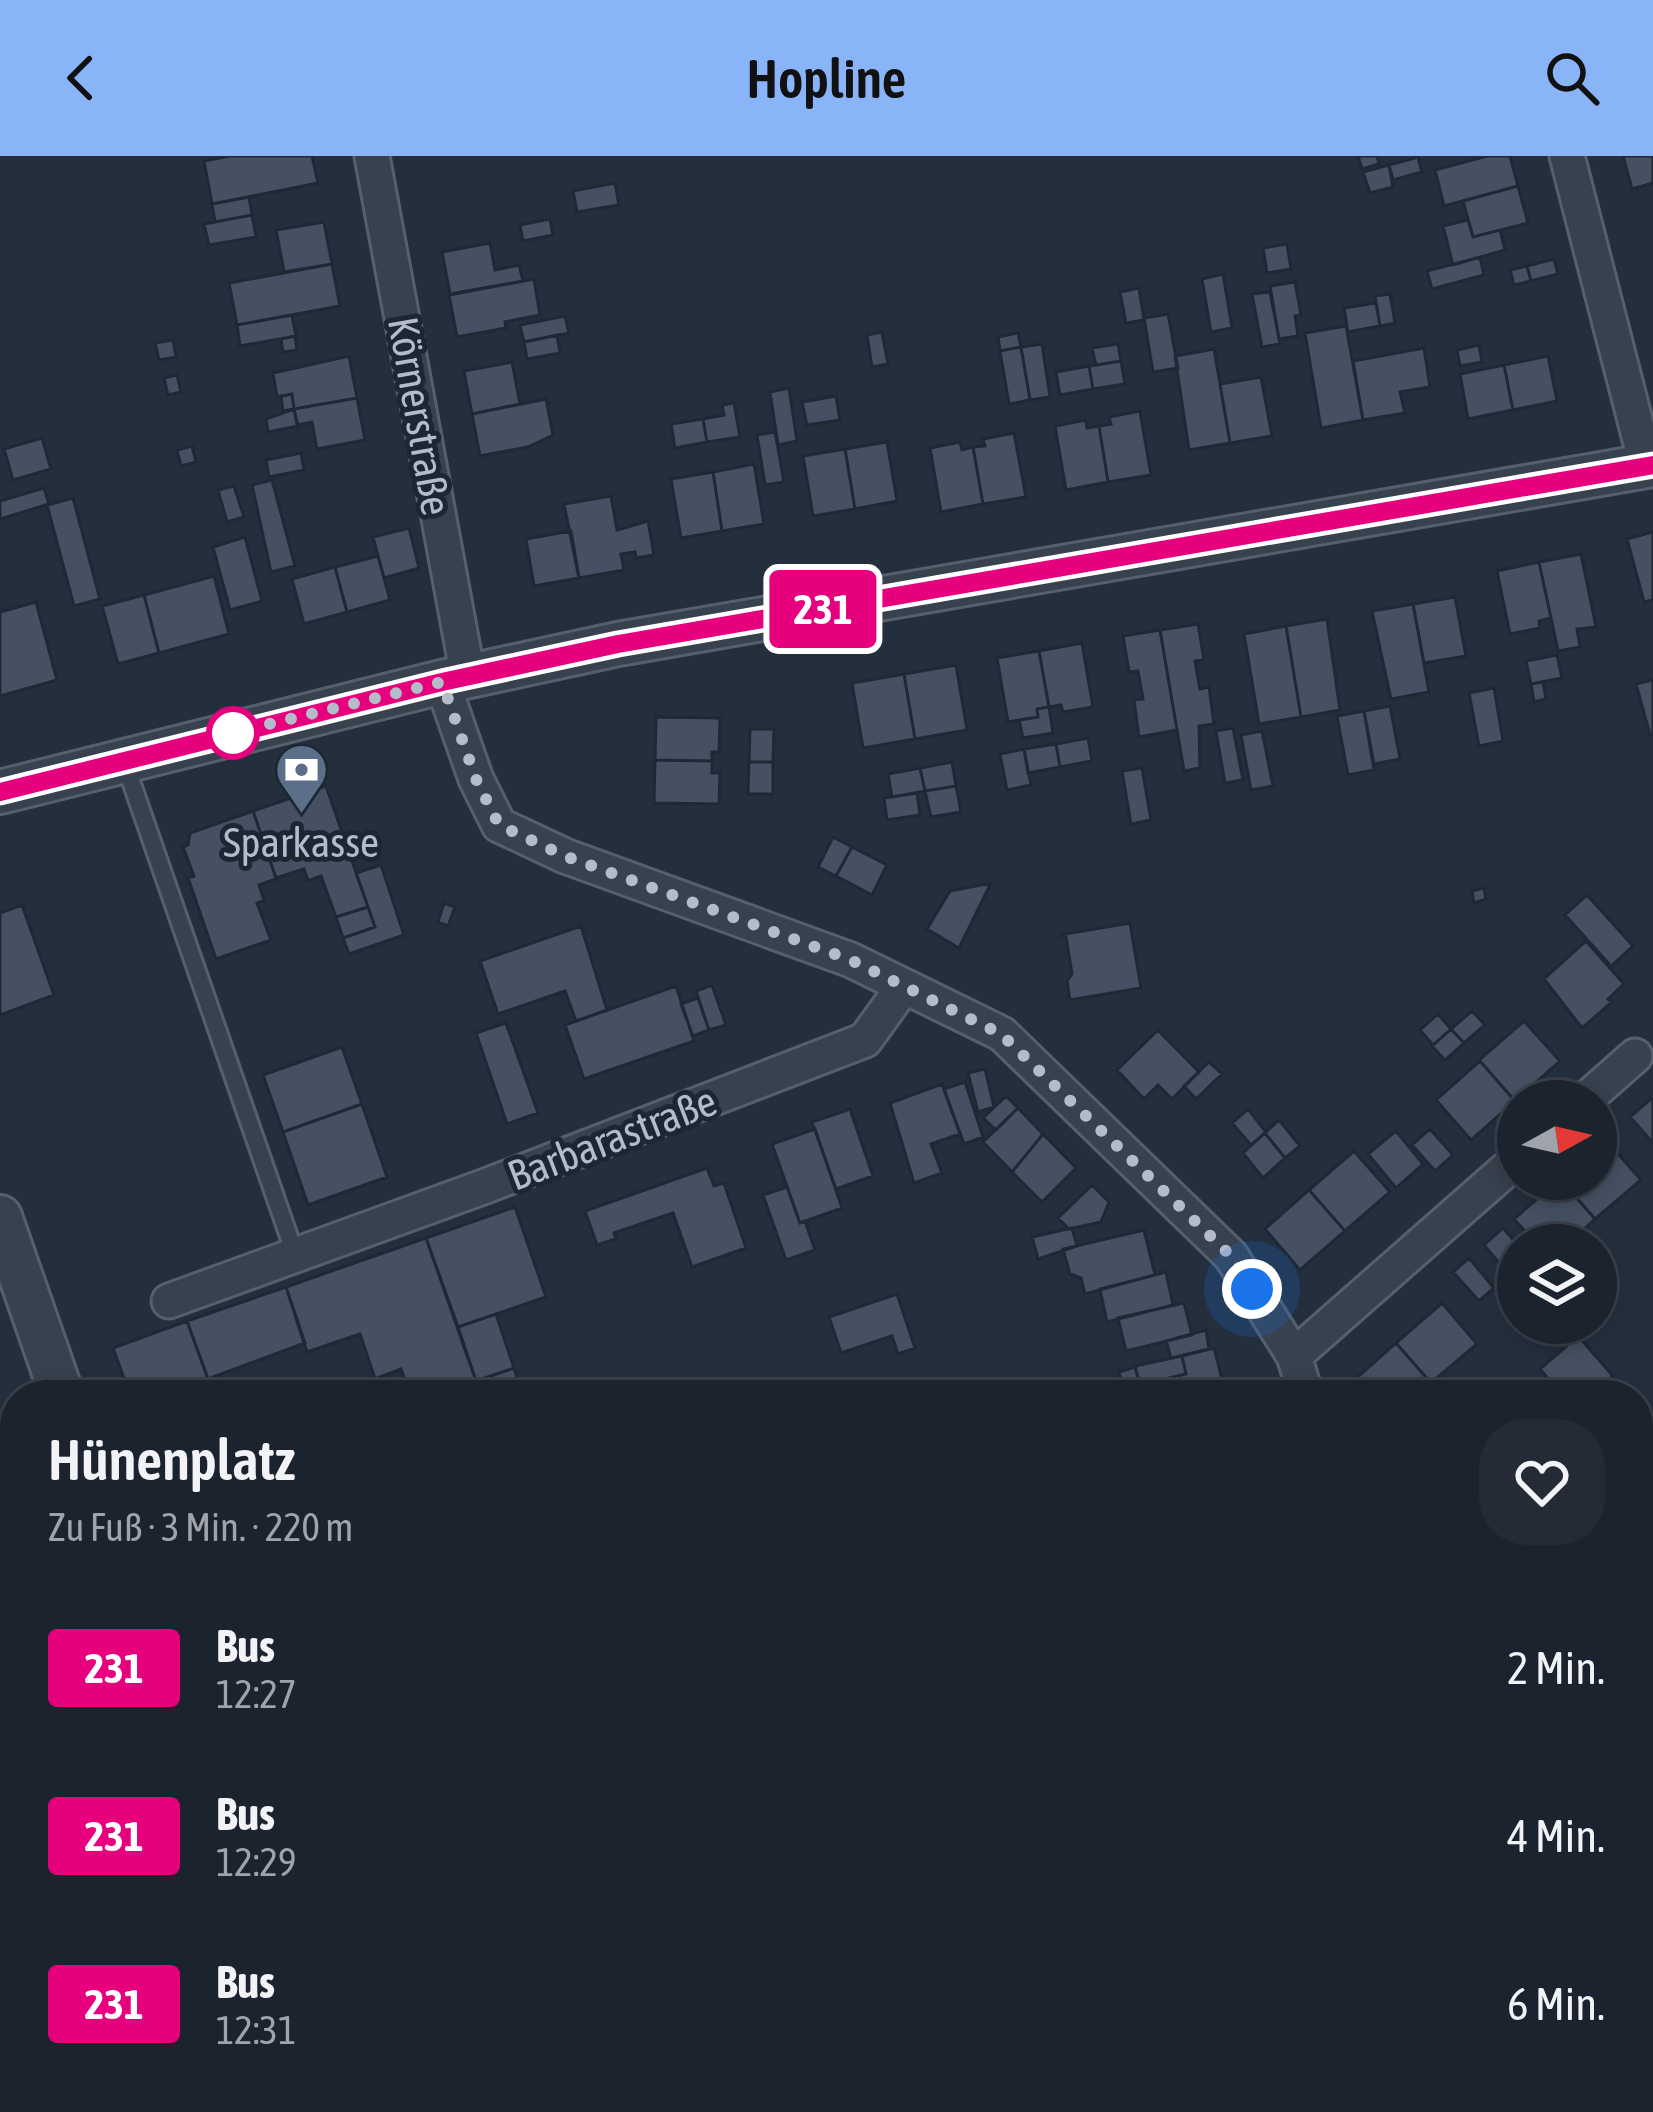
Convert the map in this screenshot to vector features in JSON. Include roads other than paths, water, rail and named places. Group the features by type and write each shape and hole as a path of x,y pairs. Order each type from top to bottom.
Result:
{"street":[{"name":"Körnerstraße","path":"372,156 455,679 476,779 499,825 565,856 851,960 1001,1034 1231,1256 1294,1356 1301,1380"},
{"path":"0,792 455,679 618,644 1650,466 1567,156"},
{"name":"Barbarastraße","path":"169,1301 866,1040 904,986"},
{"path":"1608,1080 1635,1056"},
{"path":"1294,1356 1497,1177"},
{"path":"0,1217 57,1380"}],"lane":[{"path":"123,760 295,1254"}],"place":[{"name":"Sparkasse","path":"301,816"}]}
